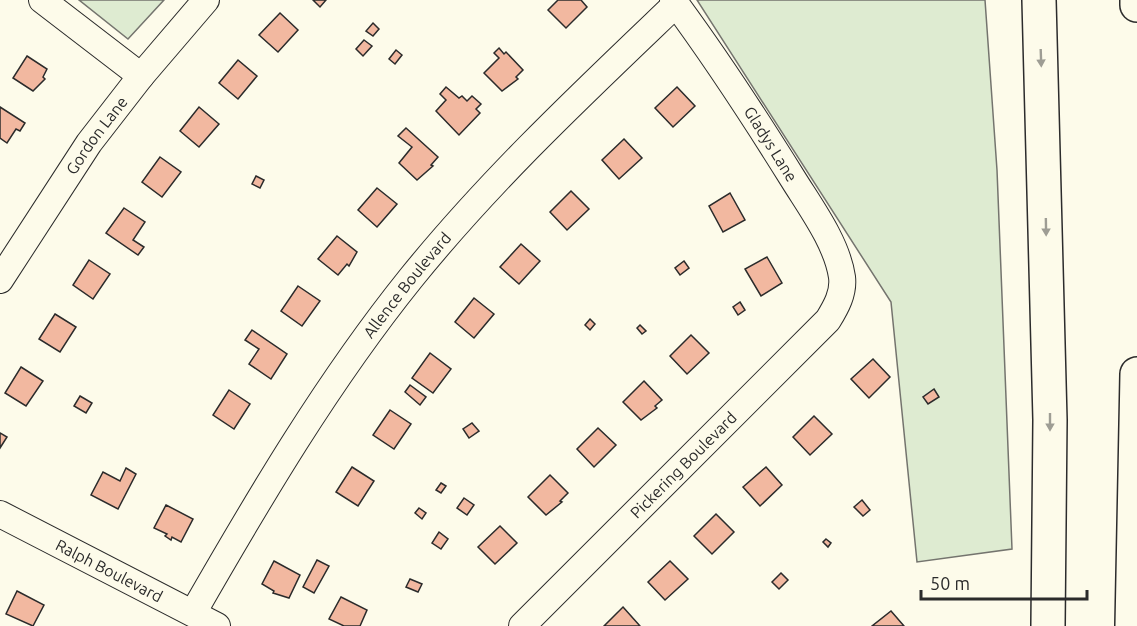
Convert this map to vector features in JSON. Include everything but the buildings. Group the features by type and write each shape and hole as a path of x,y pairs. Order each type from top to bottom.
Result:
{"highway":[{"path":"1039,0 1050,398 1048,626"},
{"path":"1137,0 1137,5"},
{"path":"1132,626 1137,374"}],"street":[{"path":"42,0 141,76"},
{"name":"Gordon Lane","path":"0,280 89,143 141,76 206,0"},
{"name":"Gladys Lane","path":"675,2 734,85 836,255 843,285 840,299"},
{"name":"Allence Boulevard","path":"193,613 282,465 345,369 411,279 500,176 675,2"},
{"name":"Pickering Boulevard","path":"522,626 828,320 840,299"},
{"name":"Ralph Boulevard","path":"0,514 218,626"}],"green space":[{"path":"79,0 164,0 128,39"},
{"path":"697,0 985,0 997,170 1012,549 917,562 891,302"}]}
